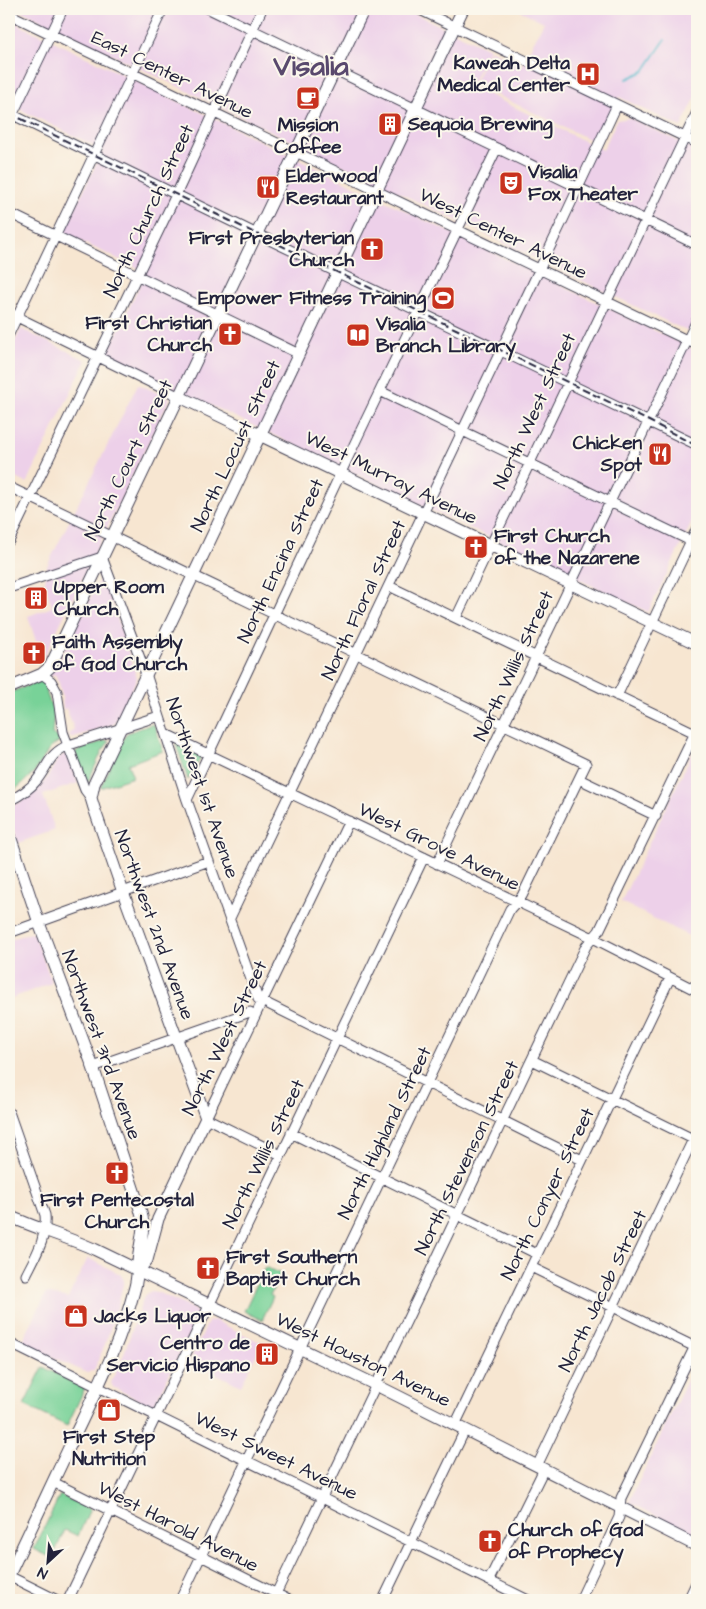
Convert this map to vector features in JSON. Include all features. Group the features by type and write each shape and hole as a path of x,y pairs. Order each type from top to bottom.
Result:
{"main road":[{"name":"North Court Street","path":"42,674 50,667 364,9"},
{"name":"North Locust Street","path":"91,798 94,784 120,728 463,9"},
{"name":"West Murray Avenue","path":"178,396 697,644"},
{"path":"12,685 42,674"},
{"name":"Northwest 2nd Avenue","path":"91,798 123,892 206,1118"},
{"name":"Northwest 3rd Avenue","path":"9,833 143,1218 144,1233 138,1255 138,1271"},
{"name":"North West Street","path":"138,1271 147,1260 158,1219 206,1118"},
{"name":"West Houston Avenue","path":"9,1216 44,1231 83,1244 376,1385 697,1546"},
{"path":"143,1218 149,1222 155,1222 158,1219"},
{"path":"9,1576 99,1386 127,1313 138,1271"}],"street":[{"path":"63,9 10,116 94,154 256,234 697,445"},
{"path":"9,334 13,315 57,236 163,9"},
{"path":"209,9 697,244"},
{"name":"North Church Street","path":"9,541 176,195 262,9"},
{"path":"418,9 697,143"},
{"name":"East Center Avenue","path":"9,14 295,151"},
{"name":"North Floral Street","path":"230,918 617,104"},
{"name":"North West Street","path":"456,618 697,112"},
{"name":"North Encina Street","path":"187,800 340,473 498,148"},
{"name":"West Center Avenue","path":"295,151 697,345"},
{"path":"9,213 299,354"},
{"path":"13,315 178,396"},
{"name":"North Willis Street","path":"437,864 697,320"},
{"path":"380,391 694,542"},
{"path":"9,487 505,724"},
{"path":"617,696 694,542 697,528"},
{"path":"9,588 102,556"},
{"name":"Northwest 1st Avenue","path":"102,556 146,674 187,800 258,999 262,1001"},
{"path":"389,586 697,734"},
{"name":"Northwest 2nd Avenue","path":"42,674 49,679 57,692 63,732 84,790 91,798"},
{"path":"9,801 32,785 53,754 69,745 159,716"},
{"name":"North Highland Street","path":"180,1600 510,909 522,896 586,764 505,724"},
{"name":"West Grove Avenue","path":"166,734 593,938 697,991"},
{"name":"North Stevenson Street","path":"274,1597 586,946 599,931 692,740 697,734"},
{"path":"579,779 656,816"},
{"name":"North West Street","path":"206,1118 349,821"},
{"name":"North Willis Street","path":"68,1600 424,857"},
{"path":"9,933 209,862"},
{"name":"North Conyer Street","path":"384,1600 412,1542 460,1427 531,1267 670,978"},
{"path":"262,1001 582,1160"},
{"path":"92,1068 250,1012 255,1014"},
{"path":"532,1060 611,1099 696,1137"},
{"path":"9,1112 45,1215 42,1242 26,1275"},
{"path":"206,1118 280,1155"},
{"path":"292,1133 537,1254"},
{"name":"North Jacob Street","path":"489,1580 613,1308 696,1137"},
{"path":"531,1267 613,1308 696,1345 621,1498 619,1517 580,1600"},
{"name":"West Sweet Avenue","path":"9,1343 528,1600"},
{"name":"West Harold Avenue","path":"53,1482 201,1556 274,1597 289,1600"},
{"path":"9,1576 57,1600"},
{"path":"688,1600 697,1581"}],"shaded area":[{"path":"17,9 405,9 489,49 471,86 603,150 617,120 630,118 697,150 697,336"},
{"name":"Kaweah Delta Medical Center","path":"517,9 697,9 697,95 681,127 619,97 595,142 474,84 490,50 522,65 544,22"},
{"path":"9,20 697,351 697,512 648,612 106,356 146,272 63,233 103,150 9,104"},
{"path":"21,329 86,360 27,483 9,475 9,354"},
{"path":"138,384 170,398 42,661 28,616 52,607 45,583 47,566"},
{"path":"101,576 103,576 137,678 114,724 71,738 69,735 74,729 66,708 63,710 59,683 55,674 50,677 49,675 58,663"},
{"path":"697,743 697,940 621,902"},
{"path":"67,753 78,783 43,795 55,830 18,843 9,816 9,807 30,796 48,777 58,758"},
{"path":"30,933 34,934 52,983 9,999 9,940"},
{"path":"88,1258 120,1274 124,1280 104,1347 94,1370 87,1373 22,1343 46,1293 68,1298"},
{"path":"151,1291 195,1310 198,1316 155,1403 151,1406 113,1387 111,1383 123,1356 143,1299"},
{"path":"214,1320 262,1343 241,1386 190,1361 208,1322"},
{"path":"697,1360 697,1536 629,1502"}],"green space":[{"path":"42,680 49,683 45,689 54,713 52,734 59,738 60,741 48,751 35,771 9,796 9,693"},
{"path":"152,724 155,726 163,751 128,764 133,777 100,788 127,733"},
{"path":"106,740 109,742 102,751 87,784 75,753"},
{"path":"179,742 201,757 188,780 176,744"},
{"path":"265,1267 281,1274 270,1295 273,1297 262,1320 244,1311"},
{"path":"43,1367 85,1388 67,1426 24,1405"},
{"path":"60,1495 90,1509 78,1536 65,1530 52,1558 34,1549"}],"waterway":[{"path":"627,79 644,71 665,40"}],"railway":[{"path":"9,113 259,235 649,421 697,446"}],"place":[{"name":"Kaweah Delta Medical Center","path":"588,74"},
{"name":"Mission Coffee","path":"308,98"},
{"name":"Sequoia Brewing","path":"390,124"},
{"name":"Visalia Fox Theater","path":"511,183"},
{"name":"Elderwood Restaurant","path":"268,187"},
{"name":"First Presbyterian Church","path":"372,249"},
{"name":"Empower Fitness Training","path":"443,298"},
{"name":"First Christian Church","path":"230,334"},
{"name":"Visalia Branch Library","path":"358,335"},
{"name":"Chicken Spot","path":"660,454"},
{"name":"First Church of the Nazarene","path":"476,547"},
{"name":"Upper Room Church","path":"36,598"},
{"name":"Faith Assembly of God Church","path":"34,653"},
{"name":"First Pentecostal Church","path":"117,1173"},
{"name":"First Southern Baptist Church","path":"208,1268"},
{"name":"Jacks Liquor","path":"76,1316"},
{"name":"Centro de Servicio Hispano","path":"267,1354"},
{"name":"First Step Nutrition","path":"109,1410"},
{"name":"Church of God of Prophecy","path":"490,1541"}],"district":[{"name":"Visalia","path":"311,66"}]}
